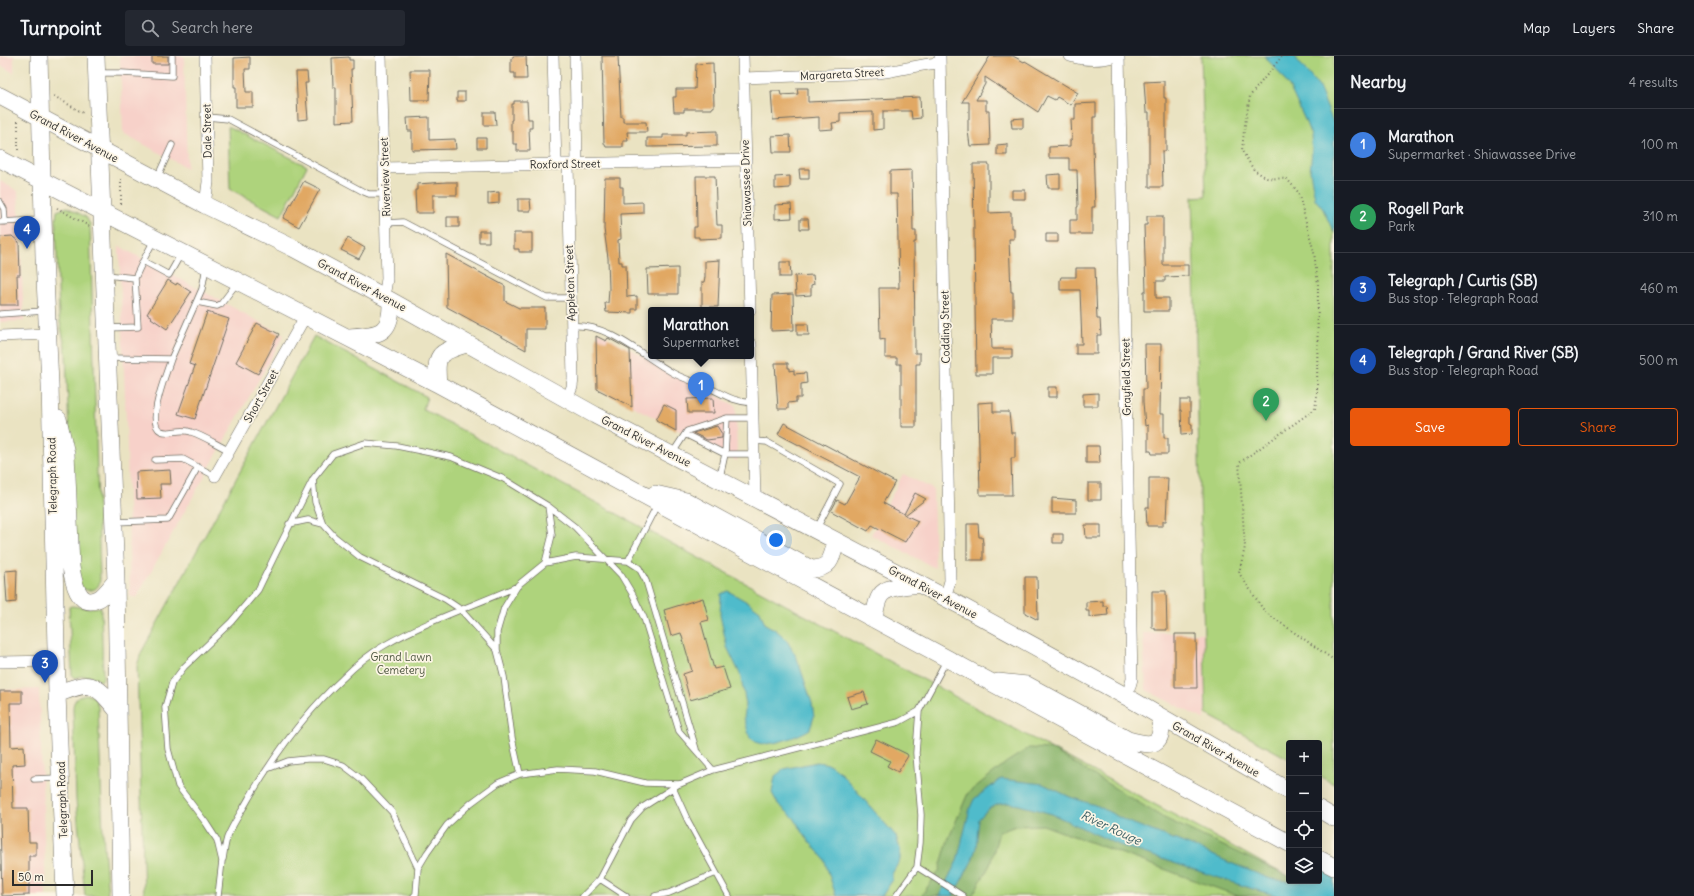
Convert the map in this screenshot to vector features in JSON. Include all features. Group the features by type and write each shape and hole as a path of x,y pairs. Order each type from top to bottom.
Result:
{"main road":[{"name":"Telegraph Road","path":"39,56 46,311 50,384 57,694 65,896"},
{"path":"96,56 106,358 116,581 121,896"},
{"name":"Grand River Avenue","path":"0,96 205,205 292,248 388,299 567,400 920,584 1127,697 1286,789"},
{"path":"0,159 438,384 1286,841"},
{"path":"348,337 378,334 387,326 392,312 388,299"},
{"path":"438,384 437,360 441,354 452,348 467,344"},
{"path":"50,384 66,454 71,567 74,584 78,594 86,600 92,600 99,599 116,581"},
{"path":"631,488 686,501 811,569 820,569 830,562 836,541"},
{"path":"874,618 880,597 884,592 894,588 920,584"},
{"path":"990,682 1027,685 1128,740 1143,744 1152,744 1160,737 1162,731 1161,717"},
{"path":"57,694 82,685 93,686 100,691 117,710"},
{"path":"1322,811 1334,818"}],"street":[{"name":"Dale Street","path":"205,56 208,182 205,205"},
{"name":"Riverview Street","path":"381,56 388,299"},
{"path":"553,56 556,165"},
{"name":"Appleton Street","path":"567,400 572,387 573,378 570,298 575,56"},
{"name":"Shiawassee Drive","path":"743,56 750,307"},
{"path":"1070,56 1098,60 1118,56"},
{"name":"Grayfield Street","path":"1118,56 1132,679 1127,697"},
{"name":"Margareta Street","path":"744,78 884,72 940,59"},
{"name":"Codding Street","path":"940,59 950,581 945,598"},
{"name":"Roxford Street","path":"384,168 746,160"},
{"name":"Short Street","path":"215,476 306,315"},
{"path":"0,336 48,334"},
{"path":"752,359 756,498"},
{"path":"0,662 56,661"}],"lane":[{"path":"97,73 172,76 172,56"},
{"path":"207,117 228,119 364,192 369,194 385,194"},
{"path":"157,179 172,145"},
{"path":"0,202 4,209 3,222 43,220"},
{"path":"386,223 403,222 547,298 570,298"},
{"path":"106,328 138,327 135,278 155,239"},
{"path":"143,261 170,275 182,252"},
{"path":"206,264 202,289 170,359 155,411 154,420 156,427 161,431 187,431 203,437 230,451"},
{"path":"104,275 135,278"},
{"path":"197,302 217,306 221,304 239,281"},
{"path":"0,314 46,311"},
{"path":"572,326 594,327 648,357"},
{"path":"106,358 170,359"},
{"path":"651,359 673,373 697,382 739,402 753,403"},
{"path":"672,455 687,431 727,418 753,418"},
{"path":"720,479 725,454 727,418"},
{"path":"685,434 725,454 754,454"},
{"path":"754,441 767,442 840,484 815,530"},
{"path":"222,861 217,840 178,786 168,749 165,708 172,683 184,667 231,622 258,590 289,524 313,478 333,454 365,443 397,446 451,457 504,479 548,506 574,527 621,575 633,595 644,618 678,731 713,770"},
{"path":"155,460 183,459 215,476"},
{"path":"113,522 168,520 198,467"},
{"path":"313,478 315,502 323,524 335,537 360,557 445,599 460,609 497,650"},
{"path":"628,561 658,503"},
{"path":"545,563 552,535 548,506"},
{"path":"289,524 308,520 323,524"},
{"path":"218,896 222,861 228,837 282,745 300,721 326,693 359,663 383,646 460,609 487,600 518,586 545,563 576,556 628,561 639,568 646,581 696,752"},
{"path":"518,586 504,608 497,632 497,650 504,677 512,738 520,774"},
{"path":"896,896 917,866 920,843 921,815 916,753 919,711 947,659"},
{"path":"583,896 600,880 631,820 643,807 680,784 713,770 899,722 919,711"},
{"path":"267,769 288,761 307,759 324,759 343,765 360,778 392,812 418,868"},
{"path":"416,895 418,868 447,825 466,807 498,784 520,774 558,769 595,771 645,783 680,784"},
{"path":"34,779 61,778"},
{"path":"673,788 688,821 729,896"},
{"path":"917,866 963,896"},
{"path":"655,896 668,894 716,873"},
{"path":"600,880 626,896"}],"path":[{"path":"1282,56 1250,96 1242,151 1254,170 1267,178 1287,179 1298,192 1314,252 1318,285 1317,395 1315,409 1239,463 1245,547 1239,573 1265,612 1334,660"},
{"path":"53,96 86,115"},
{"path":"18,120 18,152"},
{"path":"121,179 121,206"},
{"path":"57,208 89,226"}],"shaded area":[{"path":"0,56 14,56 14,73 0,65"},
{"path":"120,56 184,56 187,168 123,133"},
{"path":"0,181 18,191 24,321 0,322"},
{"path":"119,246 284,335 136,598 130,596 127,446"},
{"path":"598,332 736,406 737,461 598,388"},
{"path":"903,474 933,489 935,568 871,535"},
{"path":"1143,633 1204,633 1205,720 1146,690"},
{"path":"39,689 46,896 0,896 0,690"}],"green space":[{"path":"1201,56 1334,56 1334,784 1322,778 1322,740 1286,740 1286,757 1206,714 1192,197 1206,196"},
{"path":"228,126 307,166 281,216 230,189"},
{"path":"67,207 86,217 90,224 100,578 99,585 93,590 83,589 74,572 66,352 59,317 56,220 57,211"},
{"name":"Grand Lawn Cemetery","path":"314,336 427,397 423,409 1286,875 1286,884 1296,884 1324,896 144,896 137,666 141,653"},
{"path":"69,607 87,608 101,607 103,679 100,681 91,677 85,676 75,678 72,676"},
{"path":"86,694 94,697 98,706 103,833 108,896 85,896 76,800 73,709 76,699"},
{"path":"1029,748 1051,749 1162,817 1286,875 1286,884 1316,884 1334,892 1334,896 1238,896 1043,825 1016,826 999,832 990,865 972,896 921,896 939,871 948,840 968,793 1007,762"}],"water":[{"path":"1264,56 1294,56 1319,87 1334,125 1334,233 1323,209 1315,199 1310,171 1312,151 1311,136 1305,120 1290,88 1278,71"},
{"path":"728,591 760,611 765,624 776,630 786,639 797,658 812,703 814,717 810,729 805,732 785,740 763,744 750,738 744,718 746,704 740,674 727,647 720,615 721,594"},
{"path":"817,762 829,764 840,772 896,836 900,849 900,860 892,874 892,881 882,896 836,896 824,859 807,839 794,818 778,804 772,793 775,776 784,769"},
{"name":"River Rouge","path":"1001,779 1043,784 1070,797 1098,806 1126,821 1197,848 1228,862 1271,879 1286,881 1286,884 1322,884 1322,874 1334,864 1334,896 1278,896 1253,889 1119,845 1052,814 1008,803 999,804 990,808 979,819 976,848 972,861 953,896 939,896 957,861 970,808 974,799"}],"building":[{"path":"152,56 168,56 168,64 152,64"},
{"path":"513,56 526,56 527,79 515,79 515,73 511,73 511,59"},
{"path":"602,56 618,56 621,117 623,117 623,122 646,122 647,132 627,132 628,141 623,141 623,147 606,147 604,143"},
{"path":"990,56 1013,56 1024,62 1025,61 1078,93 1071,105 1057,97 1055,100 1047,96 1038,112 985,77 985,84 976,100 986,100 986,111 989,111 990,145 970,146 968,131 969,102 962,102"},
{"path":"250,57 250,69 245,69 246,92 253,92 253,107 236,107 234,58"},
{"path":"349,57 349,60 353,60 353,69 351,69 353,121 336,122 336,87 333,87 332,58"},
{"path":"713,63 714,107 712,107 712,109 684,109 684,112 674,112 673,97 676,97 676,89 695,89 696,64"},
{"path":"410,70 430,70 429,100 411,100"},
{"path":"296,72 307,72 308,83 305,83 308,119 298,120"},
{"path":"1164,81 1164,98 1166,98 1166,151 1162,151 1163,187 1149,187 1149,112 1146,112 1144,82"},
{"path":"797,88 808,88 808,102 920,97 921,118 912,119 911,111 883,111 883,129 873,130 873,112 840,113 840,122 832,123 833,129 819,130 819,117 773,120 771,91 780,91 781,95 798,94"},
{"path":"457,92 465,92 465,101 457,101"},
{"path":"514,101 527,101 528,119 532,119 532,128 529,128 530,151 517,151 517,144 513,144 511,120 512,104 514,104"},
{"path":"1096,103 1096,117 1093,117 1095,207 1092,207 1092,234 1070,234 1070,220 1077,220 1077,170 1069,170 1069,158 1049,158 1049,147 1070,146 1070,140 1072,140 1071,120 1075,120 1075,104"},
{"path":"484,112 495,112 496,125 484,125"},
{"path":"429,117 429,140 455,139 456,149 412,150 412,131 408,131 407,118"},
{"path":"1023,118 1023,128 1012,128 1011,119"},
{"path":"717,131 717,146 647,147 647,138 663,138 663,135 686,135 686,132"},
{"path":"790,135 791,152 773,152 772,136"},
{"path":"477,138 486,138 486,148 477,148"},
{"path":"1007,144 1007,155 997,155 997,145"},
{"path":"973,164 989,164 989,213 1011,212 1011,228 1014,228 1014,239 1009,239 1011,292 1013,292 1013,319 991,319 992,349 1012,349 1012,358 992,358 992,374 976,374"},
{"path":"799,169 809,169 809,179 800,179"},
{"path":"912,170 913,231 916,231 916,242 914,242 915,353 920,353 920,364 916,364 916,427 901,427 901,364 897,364 897,358 885,358 885,339 880,340 879,288 899,288 897,194 890,194 890,171"},
{"path":"1060,174 1060,188 1048,188 1047,175"},
{"path":"696,176 715,176 717,225 722,225 722,238 699,239 699,237 694,237 694,227 697,227"},
{"path":"790,176 790,188 775,189 775,177"},
{"path":"605,178 620,178 620,187 623,187 623,203 643,202 643,213 620,214 621,239 618,240 619,262 622,262 622,265 626,265 627,297 637,296 637,309 632,309 632,313 606,312 605,303 608,303 609,289 608,258 604,229"},
{"path":"304,181 320,189 299,227 283,218"},
{"path":"457,182 457,195 433,195 433,213 416,213 415,190 417,190 417,184"},
{"path":"1012,190 1025,190 1025,199 1012,199"},
{"path":"499,192 499,203 488,204 488,193"},
{"path":"518,199 530,199 531,211 518,211"},
{"path":"791,204 792,218 775,219 775,205"},
{"path":"1147,216 1163,216 1163,265 1188,265 1188,276 1165,277 1165,281 1156,281 1156,298 1169,298 1169,311 1144,311 1144,291 1146,291 1144,225 1147,225"},
{"path":"447,217 459,217 459,227 447,227"},
{"path":"800,219 808,219 809,229 800,229"},
{"path":"479,231 489,231 489,242 479,242"},
{"path":"514,233 532,233 532,252 519,252 519,249 514,249"},
{"path":"1046,234 1058,234 1058,242 1046,242"},
{"path":"12,236 19,242 20,275 17,275 18,305 0,305 0,237"},
{"path":"348,238 365,248 359,259 341,250"},
{"path":"446,254 505,286 505,301 519,308 545,308 545,329 526,329 526,350 447,307"},
{"path":"720,260 718,307 702,307 702,282 704,282 705,277 705,261"},
{"path":"780,262 790,262 791,277 780,277"},
{"path":"678,268 678,294 648,294 647,269"},
{"path":"1076,268 1095,268 1097,319 1100,319 1101,335 1097,335 1097,354 1076,354 1076,344 1082,344 1080,290 1060,290 1061,277 1076,277"},
{"path":"813,275 814,284 811,285 811,295 796,296 795,276"},
{"path":"168,280 176,285 177,283 191,292 167,329 147,314"},
{"path":"793,294 794,330 771,331 772,295"},
{"path":"207,312 229,319 195,419 178,414 195,366 189,364"},
{"path":"257,323 279,334 258,374 236,362"},
{"path":"797,324 808,324 809,335 797,335"},
{"path":"596,336 606,341 608,338 630,350 632,407 597,389"},
{"path":"1145,344 1161,344 1160,414 1164,414 1164,438 1168,438 1168,454 1152,454 1151,451 1148,451 1148,425 1145,426 1143,402 1143,389 1146,389"},
{"path":"775,363 788,363 788,368 790,368 790,371 794,370 794,374 806,373 807,383 801,384 801,398 796,398 796,402 788,403 788,409 778,409"},
{"path":"1048,387 1057,387 1057,397 1048,397"},
{"path":"1098,393 1098,406 1083,406 1083,394"},
{"path":"713,398 714,413 688,413 687,399"},
{"path":"1180,400 1190,400 1190,424 1192,424 1192,434 1182,435"},
{"path":"993,402 993,412 1009,412 1011,433 1015,433 1015,458 1011,458 1012,495 980,495 978,403"},
{"path":"664,404 676,410 676,431 656,420"},
{"path":"784,423 895,482 883,503 904,514 915,493 926,499 905,515 918,521 905,542 872,525 868,531 831,511 837,500 845,504 860,477 778,434"},
{"path":"717,426 722,434 722,438 707,440 693,433"},
{"path":"1086,446 1099,446 1100,463 1086,463"},
{"path":"170,470 171,484 160,484 161,498 137,499 136,472"},
{"path":"1149,478 1168,478 1166,521 1163,521 1163,526 1147,526 1146,507 1149,507"},
{"path":"1088,483 1101,483 1101,500 1088,500"},
{"path":"1052,498 1076,500 1076,513 1052,513"},
{"path":"967,524 978,524 979,537 982,537 983,543 983,560 967,560"},
{"path":"1085,525 1101,525 1101,538 1086,538"},
{"path":"1053,534 1063,534 1063,543 1053,543"},
{"path":"17,570 16,602 7,603 5,571"},
{"path":"1025,577 1037,577 1038,620 1025,613"},
{"path":"1152,591 1166,591 1167,630 1155,630 1155,628 1152,628"},
{"path":"703,598 709,620 701,622 714,669 723,667 730,689 690,700 683,674 692,671 681,633 671,636 664,610"},
{"path":"1103,601 1103,606 1107,606 1108,615 1089,617 1089,611 1086,611 1086,602"},
{"path":"1175,634 1196,634 1197,688 1175,688"},
{"path":"0,691 22,691 22,703 10,703 11,747 24,746 25,764 12,765 13,808 28,808 29,842 36,842 36,856 29,856 29,895 2,896 0,821"},
{"path":"864,692 868,704 851,709 847,697"},
{"path":"876,739 907,754 908,756 898,772 887,766 890,761 870,751"}],"place":[{"name":"Telegraph / Grand River (SB)","path":"27,249"},
{"name":"Marathon","path":"701,405"},
{"name":"Rogell Park","path":"1266,421"},
{"name":"Telegraph / Curtis (SB)","path":"45,683"}]}
